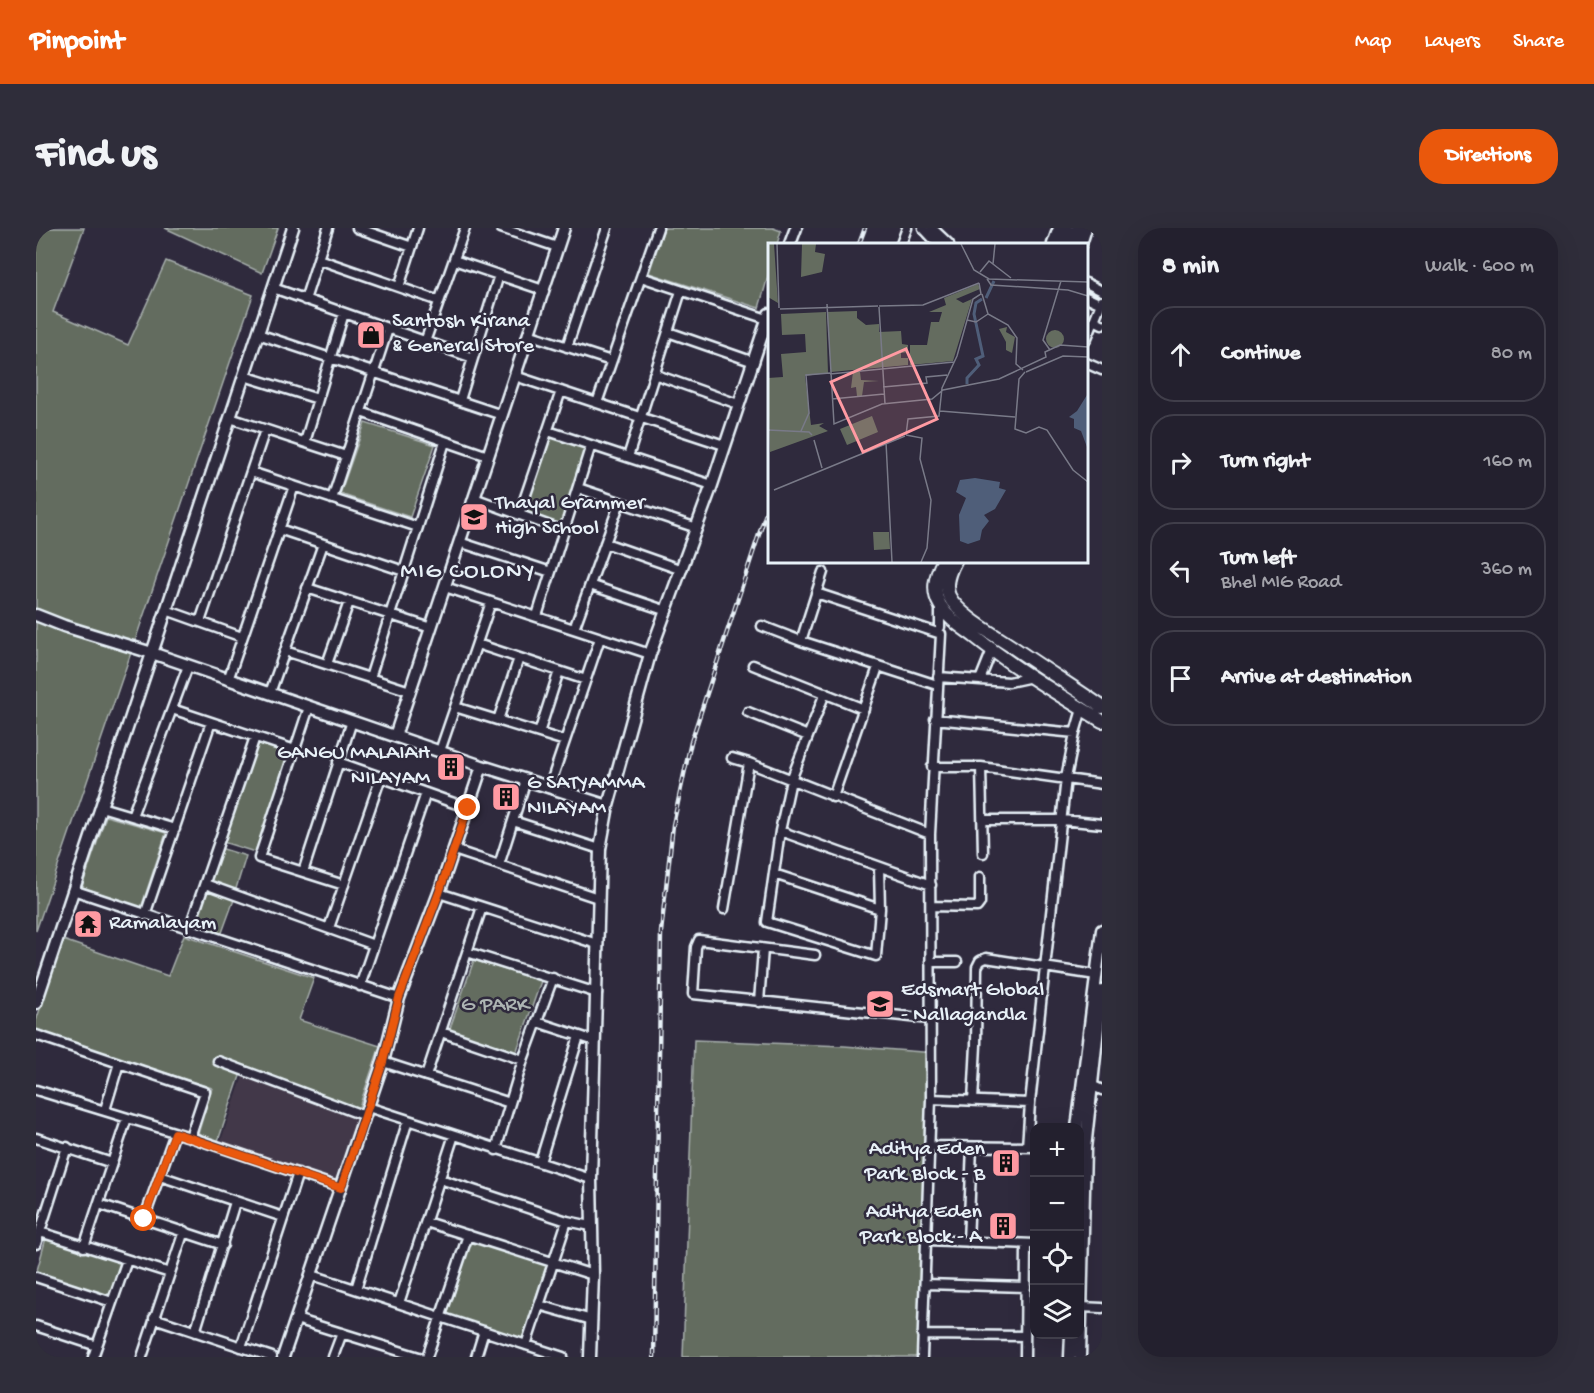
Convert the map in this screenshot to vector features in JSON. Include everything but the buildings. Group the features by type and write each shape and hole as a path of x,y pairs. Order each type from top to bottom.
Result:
{"main road":[{"path":"1061,243 1066,228"},
{"path":"1072,243 1078,228"},
{"path":"943,562 936,579 936,592 940,604 951,619 992,650 1102,721"},
{"path":"954,562 950,571 947,589 950,598 958,607 980,625 1102,707"}],"street":[{"path":"36,1003 293,228"},
{"path":"305,300 328,228"},
{"path":"357,228 412,247"},
{"path":"399,287 418,228"},
{"path":"425,342 465,228"},
{"path":"501,228 557,247"},
{"path":"395,736 564,228"},
{"path":"567,347 607,228"},
{"path":"597,403 658,228"},
{"path":"790,243 796,228"},
{"path":"901,243 907,228"},
{"path":"923,228 943,243"},
{"path":"933,228 943,243"},
{"path":"1053,243 1059,228"},
{"path":"1081,243 1086,228"},
{"path":"318,259 439,301"},
{"path":"454,260 543,290"},
{"path":"460,400 500,275"},
{"path":"590,1357 593,1275 591,1179 600,849 608,806 650,654 697,528 768,317 641,277"},
{"path":"1087,284 1102,291"},
{"path":"273,288 473,358"},
{"path":"628,457 681,291"},
{"path":"1087,297 1102,302 1098,322 1087,338"},
{"path":"305,442 344,314"},
{"path":"332,499 388,329"},
{"path":"668,332 754,362"},
{"path":"258,334 502,415"},
{"path":"528,334 611,362"},
{"path":"1087,366 1102,370"},
{"path":"654,374 738,404"},
{"path":"244,376 318,399"},
{"path":"515,376 724,445"},
{"path":"519,515 561,391"},
{"path":"361,412 488,456"},
{"path":"230,418 346,456"},
{"path":"200,622 265,430"},
{"path":"548,431 712,484"},
{"path":"370,678 445,442"},
{"path":"537,616 591,445"},
{"path":"251,472 418,527"},
{"path":"228,680 294,486"},
{"path":"578,488 697,528"},
{"path":"474,498 564,531"},
{"path":"574,629 620,502"},
{"path":"279,529 404,571"},
{"path":"459,542 551,573"},
{"path":"605,543 682,570"},
{"path":"270,693 323,544"},
{"path":"801,641 823,572"},
{"path":"590,585 667,611"},
{"path":"445,587 650,654"},
{"path":"307,588 431,628"},
{"path":"816,593 941,634 930,834 931,1099 922,1357"},
{"path":"327,664 349,602"},
{"path":"440,751 490,602"},
{"path":"940,604 940,627"},
{"path":"166,610 242,637"},
{"path":"36,615 482,766 608,806"},
{"path":"762,626 878,667 938,681 1009,682 1032,677"},
{"path":"549,788 600,638"},
{"path":"477,644 586,680"},
{"path":"980,680 992,650"},
{"path":"285,651 410,691"},
{"path":"498,720 519,657"},
{"path":"753,665 864,709"},
{"path":"132,816 188,666"},
{"path":"833,797 878,667"},
{"path":"539,733 559,671"},
{"path":"825,693 791,780 780,831 767,922 876,956 880,909 879,867"},
{"path":"309,707 259,858 344,885"},
{"path":"455,707 565,741"},
{"path":"172,709 295,750"},
{"path":"1030,1123 1030,1103 1066,778 1082,709"},
{"path":"748,712 808,736"},
{"path":"935,719 1075,733"},
{"path":"303,872 351,721"},
{"path":"145,915 211,722"},
{"path":"189,929 255,737"},
{"path":"732,758 930,834"},
{"path":"338,762 468,808"},
{"path":"724,909 749,764"},
{"path":"283,1357 383,1062 399,998 439,893 482,766"},
{"path":"932,767 981,767 1102,784"},
{"path":"981,767 983,853"},
{"path":"329,928 381,777"},
{"path":"499,865 526,780"},
{"path":"360,986 426,793"},
{"path":"101,807 175,829"},
{"path":"983,820 1062,820 1102,824"},
{"path":"513,821 600,849"},
{"path":"780,831 931,885"},
{"path":"454,850 598,898"},
{"path":"774,874 880,909"},
{"path":"931,906 977,907 980,903 980,877"},
{"path":"205,884 374,945"},
{"path":"73,891 399,998"},
{"path":"439,893 597,944"},
{"path":"426,1076 482,907"},
{"path":"1078,1123 1102,930"},
{"path":"815,955 699,940 696,947 693,994 930,1019"},
{"path":"759,1002 763,949"},
{"path":"467,952 597,993"},
{"path":"973,1101 977,964 986,958 1096,975"},
{"path":"930,962 957,962"},
{"path":"496,1150 553,978"},
{"path":"1081,1285 1085,1149 1097,1088 1102,991"},
{"path":"537,1022 595,1041"},
{"path":"441,1032 524,1060"},
{"path":"36,1035 205,1092 190,1137"},
{"path":"540,1162 579,1036"},
{"path":"218,1061 367,1111 408,1120 591,1179"},
{"path":"383,1062 510,1103"},
{"path":"105,1110 118,1063"},
{"path":"36,1090 190,1137 341,1188"},
{"path":"931,1099 1030,1103"},
{"path":"84,1247 127,1118"},
{"path":"356,1289 408,1120"},
{"path":"144,1219 175,1133"},
{"path":"399,1303 454,1135"},
{"path":"36,1138 112,1163"},
{"path":"929,1146 1030,1147"},
{"path":"36,1244 67,1147"},
{"path":"968,1242 972,1147"},
{"path":"241,1347 298,1173"},
{"path":"160,1176 284,1217"},
{"path":"440,1179 567,1221 591,1226"},
{"path":"195,1332 236,1202"},
{"path":"99,1204 223,1245"},
{"path":"426,1221 593,1275"},
{"path":"526,1345 567,1221"},
{"path":"40,1232 170,1273"},
{"path":"142,1357 184,1232"},
{"path":"427,1357 468,1235"},
{"path":"926,1240 1030,1244 1026,1287 1025,1357"},
{"path":"93,1357 127,1260"},
{"path":"312,1275 563,1357"},
{"path":"36,1277 112,1302"},
{"path":"926,1284 1026,1287"},
{"path":"539,1305 592,1320"},
{"path":"1084,1307 1102,1308"},
{"path":"154,1318 272,1357"},
{"path":"296,1319 419,1357"},
{"path":"36,1326 97,1346"},
{"path":"476,1357 484,1331"},
{"path":"333,1357 342,1333"},
{"path":"922,1335 1025,1336"},
{"path":"1070,1357 1071,1339"},
{"path":"1080,1339 1080,1357"}],"shaded area":[{"path":"243,1076 358,1116 334,1182 219,1146"}],"green space":[{"path":"36,228 84,228 53,312 128,345 166,261 253,295 36,931"},
{"path":"165,228 278,228 262,273"},
{"path":"664,228 773,228 781,231 777,243 768,243 768,276 759,308 649,273"},
{"path":"365,423 435,445 410,517 340,494"},
{"path":"551,437 585,448 561,525 525,512"},
{"path":"257,743 290,754 255,852 223,842"},
{"path":"106,816 166,833 141,908 82,887"},
{"path":"220,848 246,856 235,892 209,883"},
{"path":"207,887 235,897 220,938 193,928"},
{"path":"184,935 314,978 299,1020 380,1046 358,1110 241,1073 218,1141 198,1134 212,1088 36,1031 36,1021 63,940 168,976"},
{"name":"G PARK","path":"474,960 541,981 516,1053 449,1031"},
{"path":"694,1040 844,1046 935,1053 925,1357 683,1357"},
{"path":"46,1238 121,1261 110,1298 36,1274"},
{"path":"472,1239 547,1264 522,1339 447,1315"}],"railway":[{"path":"859,243 865,228"},
{"path":"654,1357 661,932 673,825 691,742 768,507"}],"place":[{"name":"Santosh Kirana & General Store","path":"371,335"},
{"name":"Thayal Grammer High School","path":"474,517"},
{"name":"GANGU MALAIAH NILAYAM","path":"451,767"},
{"name":"G SATYAMMA NILAYAM","path":"506,797"},
{"name":"Ramalayam","path":"88,924"},
{"name":"Edsmart Global - Nallagandla","path":"880,1004"},
{"name":"Aditya Eden Park Block - B","path":"1006,1163"},
{"name":"Aditya Eden Park Block - A","path":"1003,1226"}],"district":[{"name":"MIG COLONY","path":"468,572"}],"route":[{"path":"144,1219 175,1133 341,1188 383,1062 399,998 468,808"}]}
